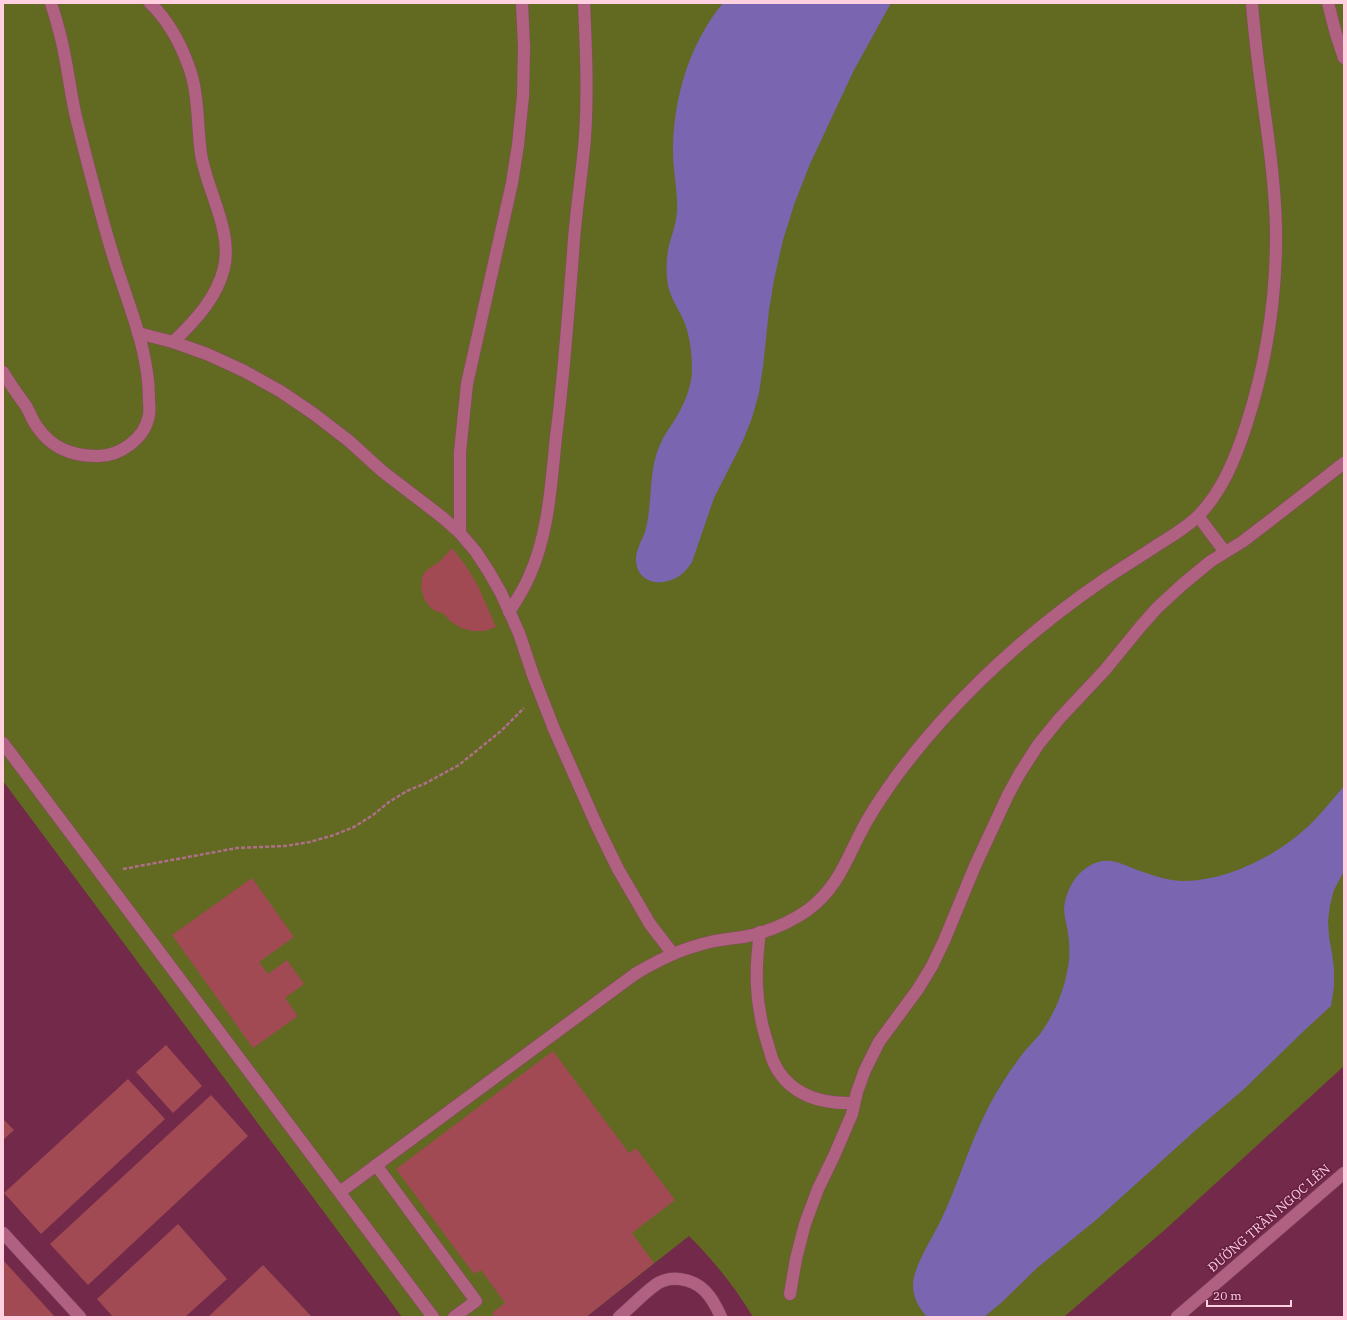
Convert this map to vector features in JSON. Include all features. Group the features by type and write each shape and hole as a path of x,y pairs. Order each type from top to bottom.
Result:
{"street":[{"path":"3,372 44,436 52,443 66,451 82,456 110,454 133,443 142,434 148,423 150,413 149,384 144,354 128,298 112,254 77,120 57,20 51,3"},
{"path":"150,3 169,24 181,46 190,69 195,92 202,155 209,185 225,238 226,253 224,268 217,287 199,314 173,342"},
{"path":"460,533 460,452 467,384 512,183 518,145 523,96 524,47 522,3"},
{"path":"509,612 520,595 536,558 544,531 550,490 564,365 575,223 582,179 585,135 586,81 584,3"},
{"path":"340,1192 635,974 657,961 673,954 701,944 760,932 787,922 807,910 823,897 836,882 870,816 888,788 918,748 984,677 1055,615 1103,581 1181,532 1210,503 1220,488 1241,439 1252,407 1268,338 1272,303 1276,225 1264,100 1258,62 1252,3"},
{"path":"1328,3 1344,58"},
{"path":"138,333 173,342 207,354 280,390 349,441 382,471 427,504 460,533 476,552 489,572 519,633 539,691 597,826 618,869 650,924 673,954"},
{"path":"790,1294 796,1259 805,1224 818,1189 852,1114 865,1070 879,1042 918,989 932,966 975,866 1008,795 1020,773 1059,719 1087,690 1157,608 1211,561 1267,523 1344,463"},
{"path":"1198,516 1225,552"},
{"path":"3,743 433,1317"},
{"path":"760,932 756,960 756,987 760,1017 773,1061 780,1074 792,1087 821,1101 838,1104 854,1103"},
{"path":"376,1165 476,1301 454,1317"},
{"name":"ĐƯỜNG TRẦN NGỌC LÊN","path":"1177,1317 1344,1173"},
{"path":"3,1233 80,1317"},
{"path":"619,1317 655,1285 667,1280 677,1279 688,1280 706,1291 721,1317"}],"path":[{"path":"100,873 237,848 285,846 310,842 348,830 373,816 389,802 407,791 426,783 459,765 501,731 521,712 539,691"}],"green space":[{"path":"3,3 1344,3 1344,1066 1168,1227 1064,1317 753,1317 724,1275 689,1236 586,1317 402,1317 3,781"}],"shaded area":[{"path":"723,3 891,3 854,70 810,164 795,202 783,240 774,280 759,393 752,418 742,443 714,498 692,562 683,573 676,578 668,581 655,582 647,579 641,574 637,567 636,558 645,532 649,510 653,468 659,447 683,404 690,385 692,372 689,336 668,286 667,277 667,254 676,221 677,211 673,152 676,112 685,73 692,54 711,19"},
{"path":"1344,786 1344,871 1334,890 1328,921 1334,968 1334,987 1331,1006 1243,1090 1197,1129 1096,1220 1037,1268 1001,1303 984,1317 927,1317 919,1306 914,1294 913,1285 916,1270 938,1227 989,1106 1014,1065 1045,1027 1057,1004 1063,988 1069,958 1069,938 1064,909 1070,886 1077,876 1094,863 1102,861 1116,862 1159,877 1181,881 1197,880 1230,873 1263,859 1292,840 1315,820"}],"building":[{"path":"452,548 466,566 478,586 496,627 485,631 472,631 461,628 450,621 443,613 435,611 424,599 421,587 424,573 439,562"},
{"path":"252,878 294,937 259,962 268,974 287,960 304,984 285,998 298,1016 253,1048 172,935"},
{"path":"166,1045 202,1086 173,1113 136,1072"},
{"path":"553,1051 629,1153 636,1148 675,1200 632,1233 654,1263 586,1317 495,1317 492,1313 505,1303 481,1270 474,1274 396,1169"},
{"path":"128,1079 165,1119 41,1234 4,1193"},
{"path":"211,1095 248,1136 88,1285 50,1244"},
{"path":"3,1119 14,1130 3,1140"},
{"path":"178,1224 227,1279 185,1317 113,1317 97,1299"},
{"path":"3,1260 55,1317 3,1317"},
{"path":"263,1265 311,1316 208,1317"}]}
